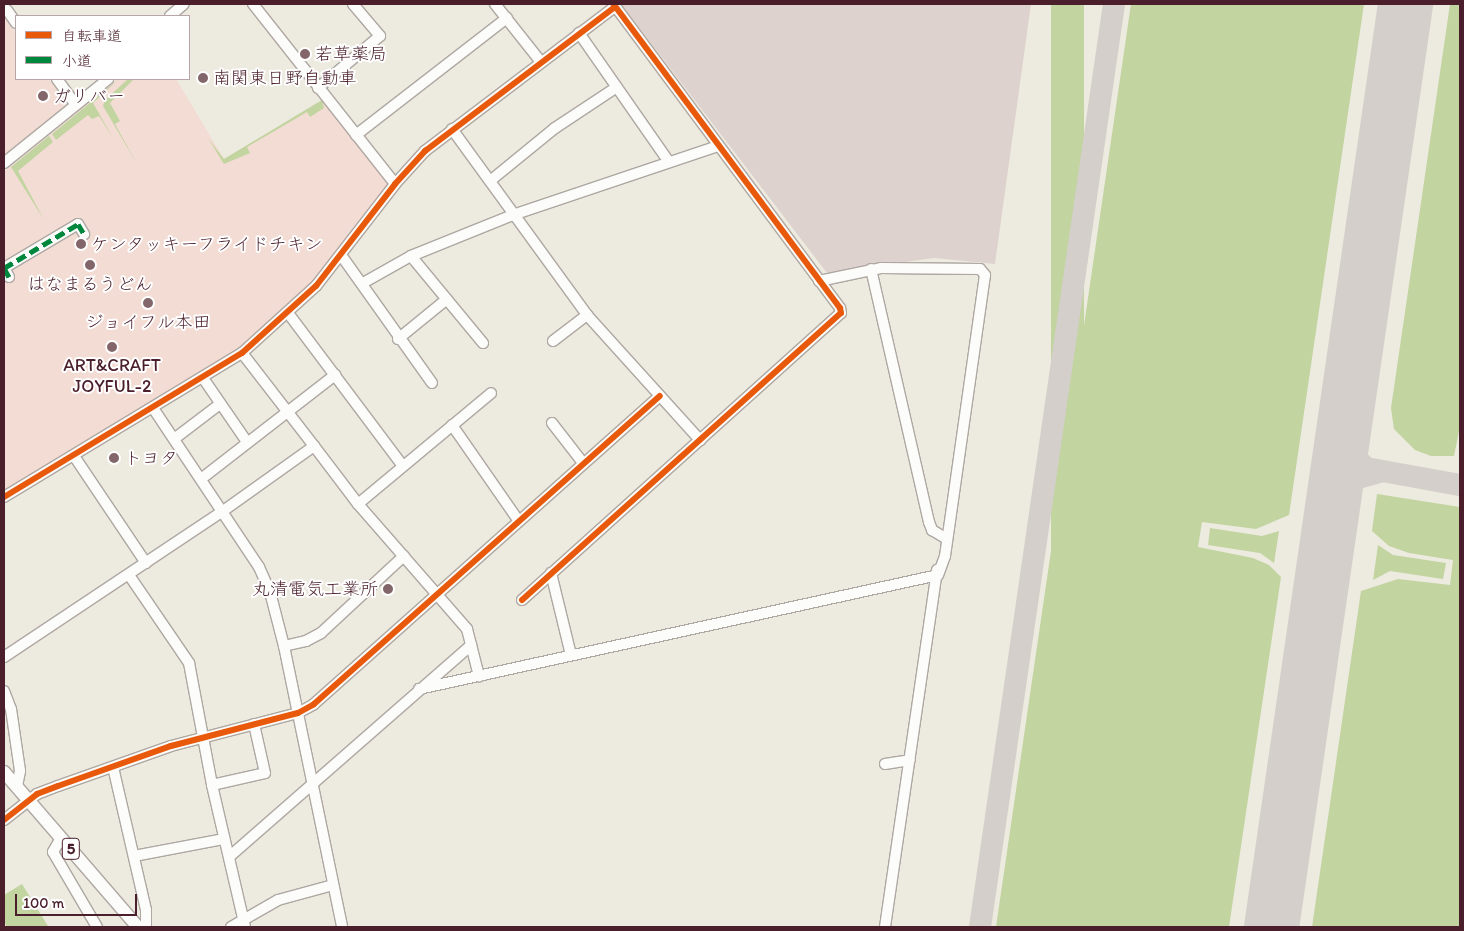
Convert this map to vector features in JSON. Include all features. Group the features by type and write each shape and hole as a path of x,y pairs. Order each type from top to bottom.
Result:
{"main road":[{"name":"5","path":"4,772 138,927"}],"street":[{"path":"171,15 184,4"},
{"path":"252,4 395,184"},
{"path":"318,88 380,36 353,4"},
{"path":"495,4 541,62"},
{"path":"4,497 203,378 242,352 288,313 316,286 395,184 426,151 614,5 840,308 840,317 522,600"},
{"path":"9,9 15,21"},
{"path":"356,135 507,18"},
{"path":"579,33 669,162"},
{"path":"58,80 76,105"},
{"path":"4,163 107,80"},
{"path":"490,181 555,128 617,87"},
{"path":"452,129 587,315 700,440"},
{"path":"363,283 411,256 513,215 718,146"},
{"path":"9,277 4,268 44,246 78,224 84,234"},
{"path":"341,254 363,283 398,339 432,383"},
{"path":"411,256 483,343"},
{"path":"819,281 871,269 980,269 985,275 955,490 938,575 885,927"},
{"path":"871,269 929,522 932,530 945,538"},
{"path":"398,339 447,299"},
{"path":"288,313 403,466"},
{"path":"553,341 587,315"},
{"path":"242,352 358,504 467,628 479,676"},
{"path":"201,479 288,410 335,376"},
{"path":"203,378 248,442"},
{"path":"358,504 491,393"},
{"path":"4,820 28,800 58,786 202,737 298,713 314,704 518,520 660,396"},
{"path":"174,439 220,404"},
{"path":"153,408 259,567 275,607 314,783 342,927"},
{"path":"552,423 583,463"},
{"path":"452,426 518,520"},
{"path":"4,657 223,512 314,446"},
{"path":"74,456 146,563"},
{"path":"284,646 306,641 321,633 404,556"},
{"path":"551,573 571,655"},
{"path":"129,575 189,663 212,785 244,924"},
{"path":"419,689 938,575"},
{"path":"229,857 471,645"},
{"path":"4,691 11,709 20,771 17,786"},
{"path":"212,785 265,772 254,724"},
{"path":"885,764 910,760"},
{"path":"113,767 146,910 146,927"},
{"path":"61,838 53,852 97,927"},
{"path":"134,856 224,839"},
{"path":"231,927 244,924 294,893 333,885"}],"shaded area":[{"path":"621,4 1031,4 995,264 934,258 827,273"},
{"path":"4,17 15,33 15,80 50,80 65,100 64,107 4,155"},
{"name":"ジョイフル本田","path":"117,80 177,80 224,159 322,100 387,181 388,187 315,283 240,350 4,492 4,172"}],"green space":[{"path":"1051,4 1084,4 1084,927 1051,927"},
{"path":"1131,4 1364,4 1289,515 1256,529 1202,522 1198,547 1253,558 1269,565 1281,577 1229,927 996,927"},
{"path":"1450,4 1460,4 1460,426 1454,456 1431,456 1415,450 1394,429 1391,408"},
{"path":"118,80 93,103 114,140 99,116 92,119 88,115 56,140 52,134"},
{"path":"127,80 133,80 110,103 120,121 115,124 137,164 103,106 105,100"},
{"path":"322,100 324,108 310,117 307,112 247,147 250,153 224,164 208,138 224,159"},
{"path":"49,136 53,142 18,171 44,220 11,167"},
{"path":"1377,494 1460,507 1460,927 1312,927 1361,591 1398,579 1450,585 1453,560 1409,553 1389,546 1372,531"},
{"path":"1210,528 1262,536 1279,531 1274,563 1260,553 1208,545"},
{"path":"1378,545 1393,555 1446,563 1443,579 1390,571 1373,580"},
{"path":"22,884 48,926 7,927 4,922 4,895"}],"taxiway":[{"path":"980,927 1114,4"},
{"path":"1343,432 1349,451 1366,468 1460,485"},
{"path":"1334,498 1348,481 1379,472"}],"runway":[{"path":"1271,927 1405,4"}],"marked path":[{"path":"9,277 4,268 78,224 84,234"}],"cycle path":[{"path":"522,600 841,313 840,308 613,4"},
{"path":"4,497 242,353 316,286 395,184 425,151 615,7"},
{"path":"4,820 37,794 58,786 171,746 298,713 314,704 660,396"}],"place":[{"name":"若草薬局","path":"305,54"},
{"name":"南関東日野自動車","path":"203,78"},
{"name":"ガリバー","path":"43,96"},
{"name":"ケンタッキーフライドチキン","path":"81,244"},
{"name":"はなまるうどん","path":"90,265"},
{"name":"ジョイフル本田","path":"148,303"},
{"name":"ART&CRAFT JOYFUL-2","path":"112,347"},
{"name":"トヨタ","path":"114,458"},
{"name":"丸清電気工業所","path":"388,589"}]}
